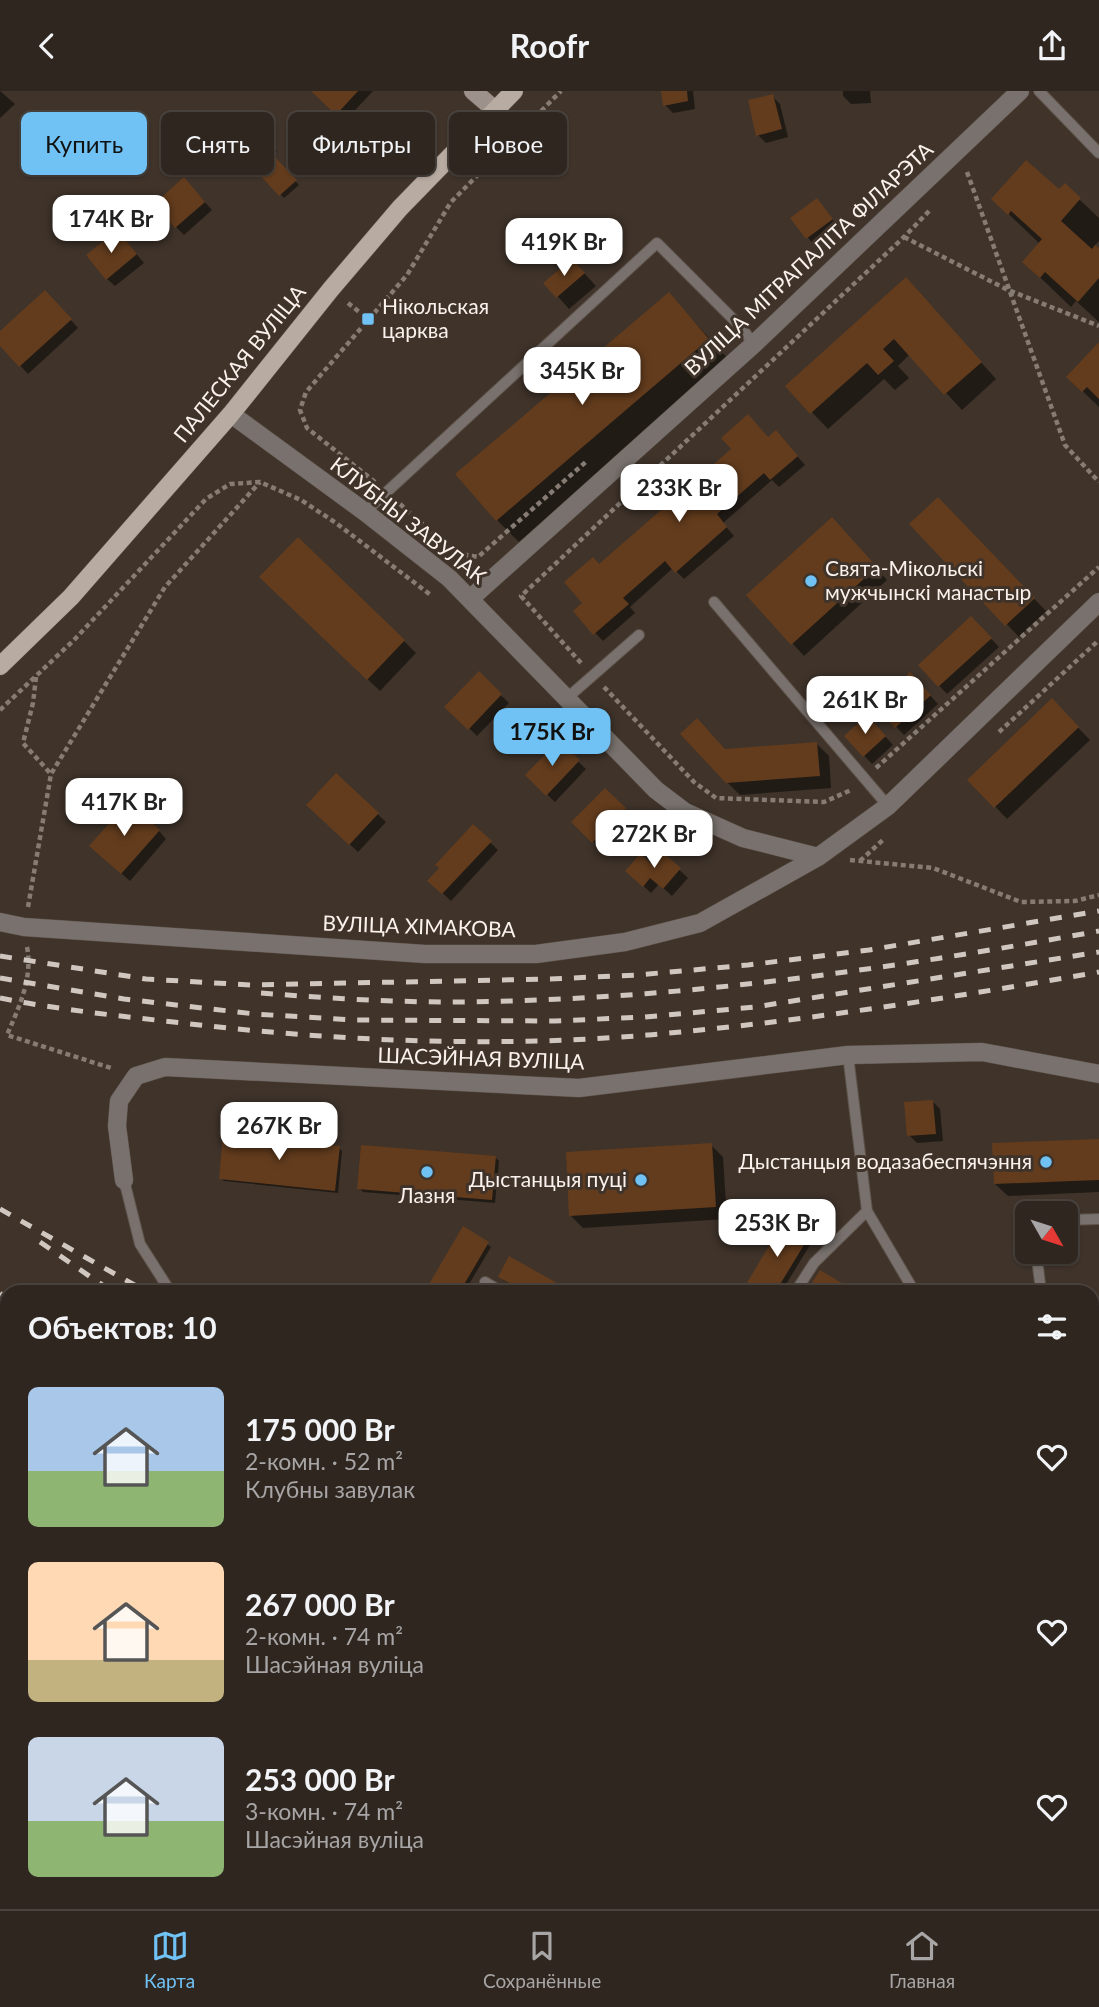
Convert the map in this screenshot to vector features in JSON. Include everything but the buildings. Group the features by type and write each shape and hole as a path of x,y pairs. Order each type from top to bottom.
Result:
{"main road":[{"name":"ПАЛЕСКАЯ ВУЛІЦА","path":"0,666 71,597 231,414 400,208 514,91"}],"street":[{"path":"473,91 494,109"},
{"name":"ВУЛІЦА МІТРАПАЛІТА ФІЛАРЭТА","path":"471,598 754,344 1020,91"},
{"name":"КЛУБНЫ ЗАВУЛАК","path":"231,414 365,512 471,598 656,790 685,813 743,838 818,857"},
{"name":"ВУЛІЦА ХІМАКОВА","path":"0,922 24,927 425,954 536,954 625,942 700,923 818,857 888,806 1099,602"},
{"name":"ШАСЭЙНАЯ ВУЛІЦА","path":"136,1076 165,1067 579,1088 848,1055 982,1052 1099,1074"},
{"path":"124,1180 117,1126 119,1101 136,1076"}],"lane":[{"path":"1039,91 1099,153"},
{"path":"365,512 657,243 740,326 754,344"},
{"path":"714,601 888,806"},
{"path":"566,699 639,635"},
{"path":"848,1055 867,1211 910,1285"},
{"path":"124,1180 140,1244 166,1285"},
{"path":"800,1285 814,1263 867,1211"},
{"path":"1078,1220 1099,1219"},
{"path":"1038,1264 1040,1285"},
{"path":"485,1282 490,1285"}],"path":[{"path":"561,91 451,202 407,275 306,392 300,410 307,428 386,491 455,553 478,557 593,455"},
{"path":"966,171 1065,445 1099,482"},
{"path":"1099,327 1008,290 904,237 521,596 694,782 716,798 824,802 851,790 865,779 1099,567"},
{"path":"136,1076 7,1035 21,1002 30,961 24,927 51,774 165,587 260,482"},
{"path":"0,710 74,640 206,499 230,484 260,482 301,500 336,523 432,596"},
{"path":"36,676 33,703 23,743 51,774"},
{"path":"818,857 933,868 1021,902 1075,901 1099,895"}],"railway":[{"path":"0,956 146,979 251,985 550,979 637,975 748,965 869,950 1099,911"},
{"path":"261,993 427,1002 614,996 776,981 1099,931"},
{"path":"0,978 124,999 255,1014 353,1020 555,1021 645,1017 755,1007 1099,952"},
{"path":"0,998 113,1015 298,1034 414,1041 531,1041 648,1035 761,1023 930,1000 1099,972"},
{"path":"0,1209 134,1285"},
{"path":"40,1242 102,1285"}],"place":[{"name":"Нікольская царква","path":"368,319"},
{"name":"Свята-Мікольскі мужчынскі манастыр","path":"811,581"},
{"name":"Дыстанцыя водазабеспячэння","path":"1046,1162"},
{"name":"Лазня","path":"427,1172"},
{"name":"Дыстанцыя пуці","path":"641,1180"}]}
